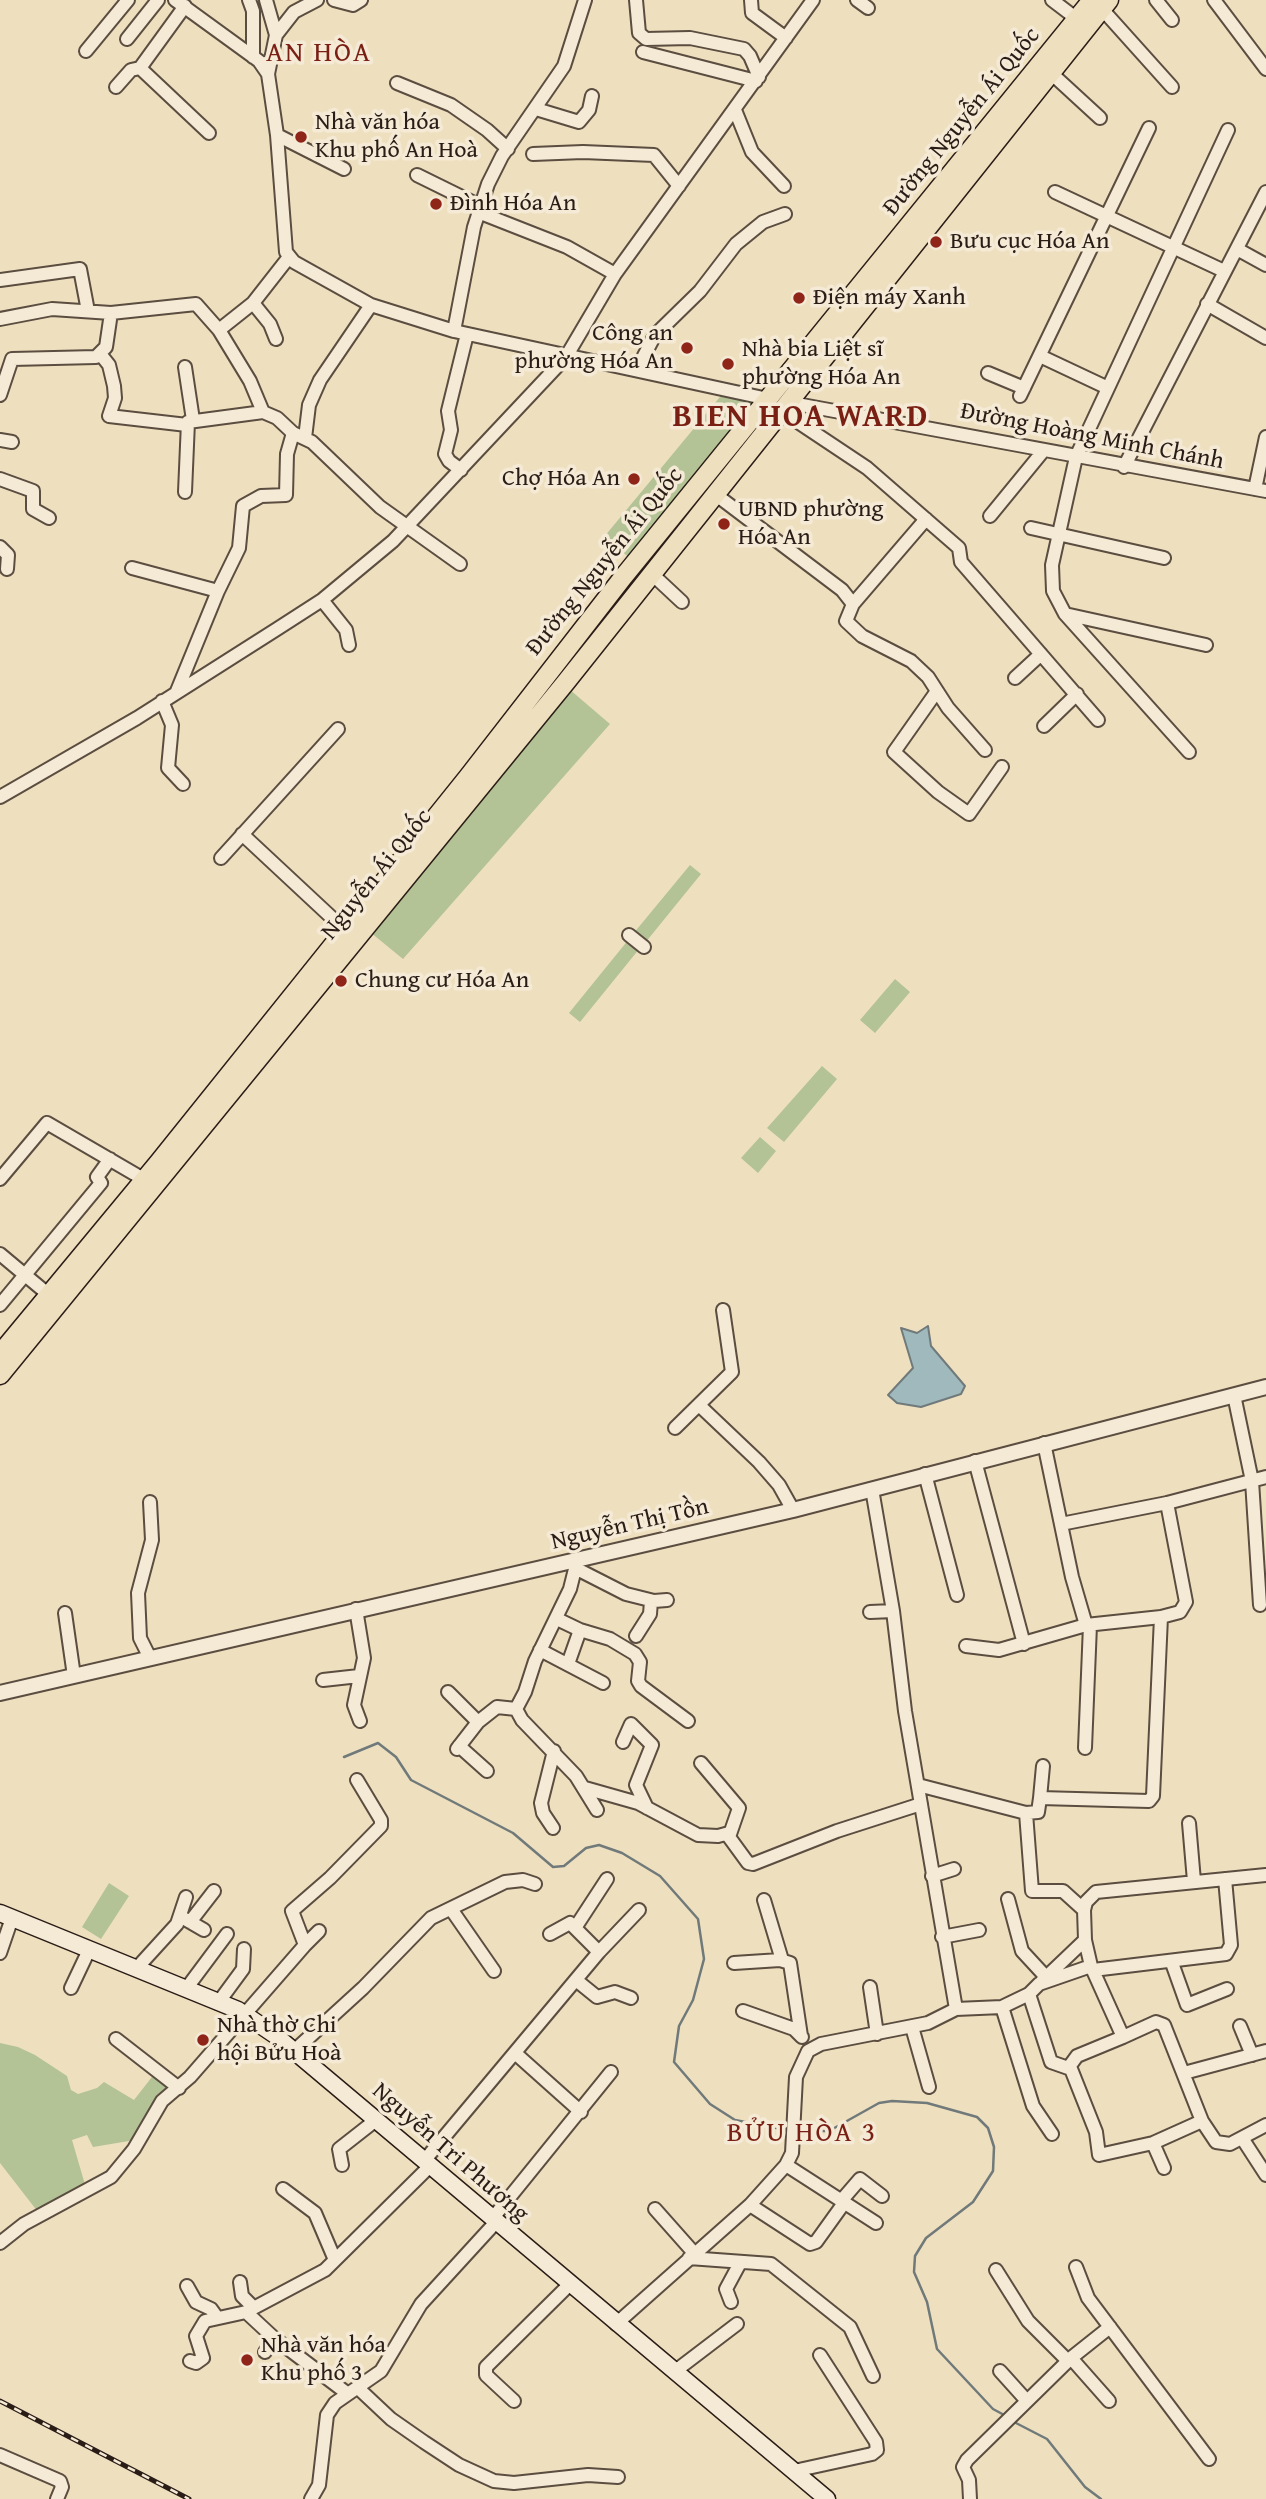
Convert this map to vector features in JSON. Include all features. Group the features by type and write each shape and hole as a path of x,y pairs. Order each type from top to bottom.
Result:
{"main road":[{"name":"Đường Nguyễn Ái Quốc","path":"351,934 1082,23 1101,3"},
{"name":"Đường Nguyễn Ái Quốc","path":"778,404 1051,72 1082,23"},
{"name":"Nguyễn Ái Quốc","path":"0,1354 652,574 715,494 778,404"},
{"name":"Nguyễn Ái Quốc","path":"0,1375 351,934"},
{"name":"Nguyễn Tri Phương","path":"6,1916 246,2015 294,2050 569,2285 827,2499"}],"street":[{"path":"86,51 128,0"},
{"path":"127,39 158,0"},
{"path":"249,0 253,11 253,57"},
{"path":"266,0 276,35"},
{"path":"219,330 253,303 289,257 286,252 277,135 268,74 276,35 294,12 317,0"},
{"path":"334,0 353,5 361,0"},
{"path":"461,470 449,461 445,454 451,430 448,411 479,209 508,149 564,66 585,0"},
{"path":"636,0 639,33 646,39 690,38 744,50 750,56 758,79"},
{"path":"751,0 752,13 786,38"},
{"path":"0,797 204,676 322,600 408,525 566,357 615,274 813,0"},
{"path":"1052,0 1082,23"},
{"path":"1156,0 1172,20"},
{"path":"1214,0 1266,69"},
{"path":"116,87 131,70 140,68 180,3 253,57 268,74"},
{"path":"1101,3 1172,87"},
{"path":"643,51 758,79"},
{"path":"140,68 209,134"},
{"path":"1051,72 1100,118"},
{"path":"397,83 451,105 487,130 508,149"},
{"path":"536,109 579,122 589,110 592,96"},
{"path":"735,110 752,152 783,186"},
{"path":"988,373 1022,392 1109,216 1149,128"},
{"path":"1189,752 1065,614 1053,591 1052,565 1076,457 1227,130"},
{"path":"277,135 344,169"},
{"path":"533,154 583,152 654,155 679,186"},
{"path":"417,175 479,209 567,247 615,274"},
{"path":"1055,192 1224,271"},
{"path":"1124,467 1266,192"},
{"path":"637,369 655,335 700,291 736,244 763,222 785,214"},
{"path":"1237,249 1266,265"},
{"name":"Đường Hoàng Minh Chánh","path":"289,257 371,305 460,332 566,357 637,369 778,404 1261,490"},
{"path":"0,280 80,269 88,311"},
{"path":"253,303 270,324 275,339"},
{"path":"0,319 52,309 111,313 196,304 219,330 250,381 263,412"},
{"path":"1207,304 1266,338"},
{"path":"177,692 218,591 239,548 243,506 261,496 286,495 287,454 299,435 320,380 371,305"},
{"path":"101,355 107,343 111,313"},
{"path":"0,395 6,358 101,355"},
{"path":"101,355 109,365 114,386 115,398 109,416 190,423 263,412 277,418 380,507 460,564"},
{"path":"1040,356 1108,388"},
{"path":"184,367 190,423 185,492"},
{"path":"778,404 867,468 959,548 961,562 1098,720"},
{"path":"1261,490 1266,437"},
{"path":"990,516 1044,450"},
{"path":"0,479 33,491 33,509 48,518"},
{"path":"715,494 842,590 853,604"},
{"path":"926,519 853,604 846,621 849,626 911,661 985,750"},
{"path":"1031,528 1164,558"},
{"path":"0,547 8,555 7,569"},
{"path":"132,568 218,591"},
{"path":"652,574 682,601"},
{"path":"322,600 346,630 349,645"},
{"path":"1065,614 1206,645"},
{"path":"1015,678 1041,654"},
{"path":"186,668 204,676"},
{"path":"937,691 894,751 938,792 969,814 1002,766"},
{"path":"1044,726 1077,694"},
{"path":"162,701 172,725 168,768 183,784"},
{"path":"221,858 338,729"},
{"path":"242,834 351,934"},
{"path":"629,935 644,947"},
{"path":"0,1179 47,1123 145,1180"},
{"path":"0,1305 101,1183 97,1177 110,1159"},
{"path":"0,1254 49,1295"},
{"path":"674,1428 729,1377 733,1367 723,1310"},
{"name":"Nguyễn Thị Tồn","path":"0,1693 356,1609 576,1564 1266,1387"},
{"path":"1234,1395 1252,1481 1260,1605"},
{"path":"700,1406 759,1462 779,1485 793,1510"},
{"path":"1044,1443 1061,1524 1088,1625 1085,1748"},
{"path":"975,1461 1024,1644"},
{"path":"925,1474 957,1595"},
{"path":"1061,1524 1167,1503 1266,1478"},
{"path":"872,1489 893,1611 905,1711 956,2009"},
{"path":"150,1502 152,1540 138,1593 140,1638 150,1658"},
{"path":"966,1646 999,1650 1088,1625 1161,1617 1180,1612 1186,1602 1167,1503"},
{"path":"516,1709 540,1650 557,1619 576,1564 613,1589 651,1601 667,1600"},
{"path":"636,1636 650,1614 651,1601"},
{"path":"356,1609 364,1658 354,1705 360,1721"},
{"path":"870,1612 893,1611"},
{"path":"65,1613 74,1676"},
{"path":"1040,1798 1152,1799 1161,1617"},
{"path":"557,1619 580,1630 610,1639 635,1654 640,1662 638,1681 641,1686 688,1721"},
{"path":"568,1664 580,1630"},
{"path":"540,1650 603,1683"},
{"path":"323,1680 359,1676"},
{"path":"448,1692 478,1722"},
{"path":"487,1770 458,1748 478,1722 497,1707 516,1709"},
{"path":"516,1709 522,1720 554,1751 585,1788 597,1810"},
{"path":"623,1742 631,1724 652,1745 638,1773 636,1785 647,1808"},
{"path":"553,1828 543,1813 541,1803 554,1751"},
{"path":"701,1763 739,1808 729,1833"},
{"path":"918,1785 1026,1813 1038,1812 1043,1766"},
{"path":"305,1945 292,1911 331,1878 381,1826 382,1820 357,1780"},
{"path":"585,1788 647,1808 698,1835 718,1836 729,1833"},
{"path":"729,1833 748,1863 759,1863 837,1830 921,1804"},
{"path":"1026,1813 1031,1889 1037,1893 1063,1891 1084,1910"},
{"path":"1189,1823 1194,1881"},
{"path":"932,1876 954,1869"},
{"path":"1123,2037 1092,1968 1085,1940 1086,1902 1096,1892 1266,1875"},
{"path":"575,1928 607,1879"},
{"path":"1042,1980 1092,1968 1172,1963 1226,1954 1229,1950 1231,1928 1225,1879"},
{"path":"294,2050 363,1988 431,1918 505,1882 523,1880 535,1884"},
{"path":"136,1969 214,1891"},
{"path":"186,1897 186,1919"},
{"path":"1008,1899 1022,1951 1042,1980"},
{"path":"764,1900 782,1960 793,1968 801,2036"},
{"path":"451,1909 494,1971"},
{"path":"190,2361 196,2363 203,2358 196,2336 199,2327 216,2316 249,2309 317,2276 335,2260 427,2164 599,1952 639,1910"},
{"path":"0,1954 6,1916"},
{"path":"186,1919 204,1930"},
{"path":"550,1934 570,1923 599,1952"},
{"path":"942,1937 979,1930"},
{"path":"0,2243 24,2224 111,2177 134,2149 152,2114 246,2015 319,1931"},
{"path":"186,1989 228,1934"},
{"path":"616,2324 750,2205 786,2165 793,2138 796,2077 808,2050 821,2044 928,2023 956,2009 1002,2007 1030,1994 1085,1940"},
{"path":"218,2003 243,1969 244,1949"},
{"path":"71,1988 89,1950"},
{"path":"734,1963 782,1960"},
{"path":"1172,1963 1187,2005 1227,1989"},
{"path":"576,1980 597,1997 617,1992 631,1998"},
{"path":"870,1987 877,2034"},
{"path":"1030,1994 1051,2062 1069,2067"},
{"path":"1002,2007 1033,2106 1052,2134"},
{"path":"743,2011 794,2029 808,2050"},
{"path":"1069,2067 1077,2056 1160,2022 1164,2025 1202,2120 1216,2142 1230,2144 1266,2124"},
{"path":"1240,2026 1252,2055"},
{"path":"912,2027 929,2087"},
{"path":"116,2039 179,2088"},
{"path":"1184,2073 1266,2051"},
{"path":"515,2053 581,2112"},
{"path":"1069,2067 1095,2127 1098,2155 1133,2145 1153,2143 1202,2120"},
{"path":"311,2499 319,2485 327,2415 335,2403 381,2371 421,2304 494,2221 611,2072"},
{"path":"342,2165 339,2149 376,2120"},
{"path":"1242,2138 1266,2175"},
{"path":"1153,2143 1164,2168"},
{"path":"786,2165 876,2223"},
{"path":"750,2205 810,2244 816,2242 860,2179 882,2196"},
{"path":"283,2189 315,2213 335,2260"},
{"path":"655,2209 691,2255 740,2263 771,2264 850,2327 873,2376"},
{"path":"731,2302 726,2289 740,2263"},
{"path":"1076,2267 1084,2292 1209,2459"},
{"path":"996,2270 1028,2321 1109,2401"},
{"path":"240,2282 242,2296 249,2309 274,2338 459,2465 494,2481 514,2483 588,2475 618,2477"},
{"path":"514,2401 486,2375 486,2367 569,2285"},
{"path":"187,2286 196,2302 211,2309 216,2316"},
{"path":"674,2372 737,2324"},
{"path":"970,2499 969,2480 963,2467 1069,2360 1110,2327"},
{"path":"265,2352 274,2338"},
{"path":"794,2471 872,2454 877,2450 876,2442 820,2355"},
{"path":"1000,2371 1027,2400"},
{"path":"0,2455 60,2481 62,2487 57,2499"}],"green space":[{"path":"724,392 759,400 631,559 604,537"},
{"path":"569,689 610,724 403,959 370,932"},
{"path":"690,865 701,874 645,943 633,934"},
{"path":"629,939 640,948 580,1022 569,1013"},
{"path":"895,979 910,992 875,1033 860,1020"},
{"path":"822,1066 837,1079 784,1142 767,1128"},
{"path":"760,1137 776,1151 758,1173 741,1158"},
{"path":"109,1883 129,1896 101,1939 82,1927"},
{"path":"0,2043 35,2055 67,2076 71,2090 78,2094 97,2088 104,2082 134,2100 155,2073 174,2088 135,2140 93,2147 87,2135 72,2140 86,2188 38,2212 0,2163"}],"water":[{"path":"928,1326 931,1346 965,1386 961,1394 921,1407 897,1403 888,1395 913,1368 901,1328 917,1333"}],"waterway":[{"path":"344,1757 378,1743 396,1757 411,1780 513,1833 553,1867 564,1866 586,1848 599,1845 622,1853 660,1876 698,1919 704,1959 693,2000 679,2026 674,2062 710,2104 735,2120 787,2130"},
{"path":"798,2131 829,2131 879,2103 892,2101 927,2103 977,2117 988,2128 994,2147 993,2171 973,2202 926,2238 915,2256 914,2272 927,2302 937,2349 993,2409 1006,2416"},
{"path":"1014,2422 1047,2439 1085,2487 1101,2499"}],"railway":[{"path":"0,2401 189,2499"}],"place":[{"name":"Nhà văn hóa Khu phố An Hoà","path":"301,137"},
{"name":"Đình Hóa An","path":"436,204"},
{"name":"Bưu cục Hóa An","path":"936,242"},
{"name":"Điện máy Xanh","path":"799,298"},
{"name":"Công an phường Hóa An","path":"687,348"},
{"name":"Nhà bia Liệt sĩ phường Hóa An","path":"728,364"},
{"name":"Chợ Hóa An","path":"634,479"},
{"name":"UBND phường Hóa An","path":"724,524"},
{"name":"Chung cư Hóa An","path":"341,981"},
{"name":"Nhà thờ Chi hội Bửu Hoà","path":"203,2040"},
{"name":"Nhà văn hóa Khu phố 3","path":"247,2360"}],"district":[{"name":"AN HÒA","path":"319,54"},
{"name":"BIEN HOA WARD","path":"801,418"},
{"name":"BỬU HÒA 3","path":"802,2134"}]}
